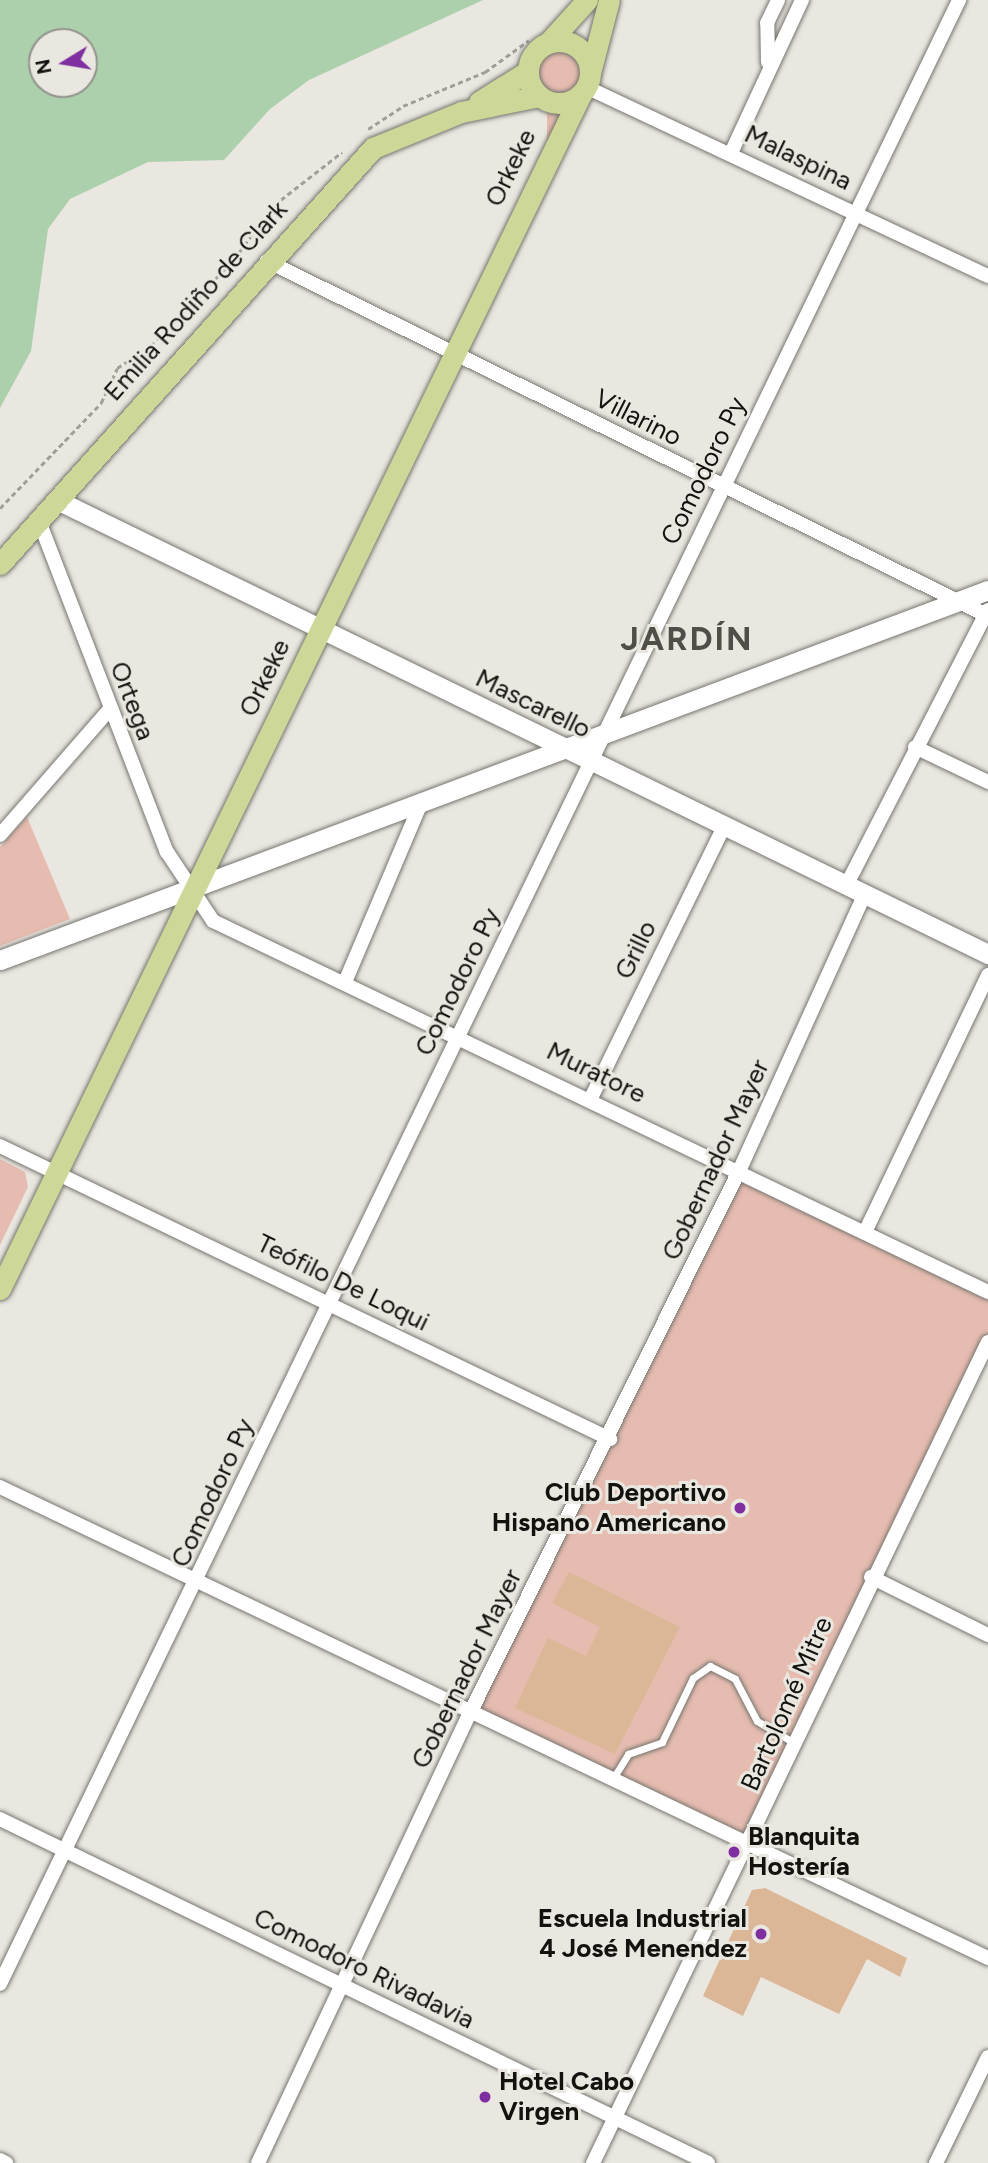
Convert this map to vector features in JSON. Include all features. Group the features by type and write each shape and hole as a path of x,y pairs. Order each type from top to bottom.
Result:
{"main road":[{"path":"461,112 528,71 533,54 548,43 587,0"},
{"name":"Orkeke","path":"0,1289 190,893 456,354 547,154 586,85 609,0"},
{"path":"461,112 543,99 565,103 586,85 578,47 548,43"},
{"path":"528,71 543,99 547,154"},
{"name":"Emilia Rodiño de Clark","path":"0,564 267,261 373,148 461,112"},
{"name":"Mascarello","path":"57,500 320,631 988,954"},
{"path":"0,961 190,893 422,801 988,590"}],"street":[{"path":"769,67 767,23 778,0"},
{"path":"731,153 802,0"},
{"name":"Comodoro Py","path":"0,1984 199,1581 722,487 858,215 959,0"},
{"name":"Malaspina","path":"586,85 988,276"},
{"name":"Villarino","path":"267,261 955,604 987,613"},
{"name":"Ortega","path":"39,521 108,711 190,893"},
{"path":"847,884 915,747 987,613"},
{"path":"0,835 108,711"},
{"path":"915,747 988,782"},
{"path":"345,982 422,801"},
{"name":"Grillo","path":"591,1098 725,825"},
{"name":"Muratore","path":"190,893 214,921 740,1169 988,1292"},
{"name":"Gobernador Mayer","path":"258,2163 470,1713 610,1438 740,1169 865,893"},
{"path":"866,1230 988,975"},
{"name":"Teófilo De Loqui","path":"0,1146 610,1438"},
{"name":"Bartolomé Mitre","path":"593,2163 749,1846 871,1577 988,1342"},
{"path":"0,1486 470,1713 988,1958"},
{"path":"871,1577 988,1635"},
{"name":"Comodoro Rivadavia","path":"0,1819 708,2163"},
{"path":"936,2163 988,2057"},
{"path":"0,2160 6,2163"}],"lane":[{"path":"611,1780 628,1754 662,1742 693,1678 710,1666 735,1679 757,1721 796,1744"}],"shaded area":[{"path":"0,0 483,0 309,80 270,109 224,160 148,162 70,199 48,229 31,351 0,408"},
{"path":"558,41 585,55 589,81 547,154 547,101 502,89 540,48"},
{"path":"27,817 70,919 0,946 0,847"},
{"path":"0,1159 25,1172 28,1187 0,1245"},
{"name":"Club Deportivo Hispano Americano","path":"740,1169 988,1293 988,1342 749,1846 470,1713"}],"building":[{"path":"569,1572 680,1627 615,1754 515,1708 548,1638 586,1656 600,1627 552,1603"},
{"path":"765,1888 907,1958 900,1977 867,1959 839,2014 761,1977 743,2016 703,1996 752,1890"}],"place":[{"name":"Club Deportivo Hispano Americano","path":"740,1508"},
{"name":"Blanquita Hostería","path":"734,1852"},
{"name":"Escuela Industrial 4 José Menendez","path":"761,1934"},
{"name":"Hotel Cabo Virgen","path":"485,2097"}],"district":[{"name":"JARDÍN","path":"687,639"}]}
